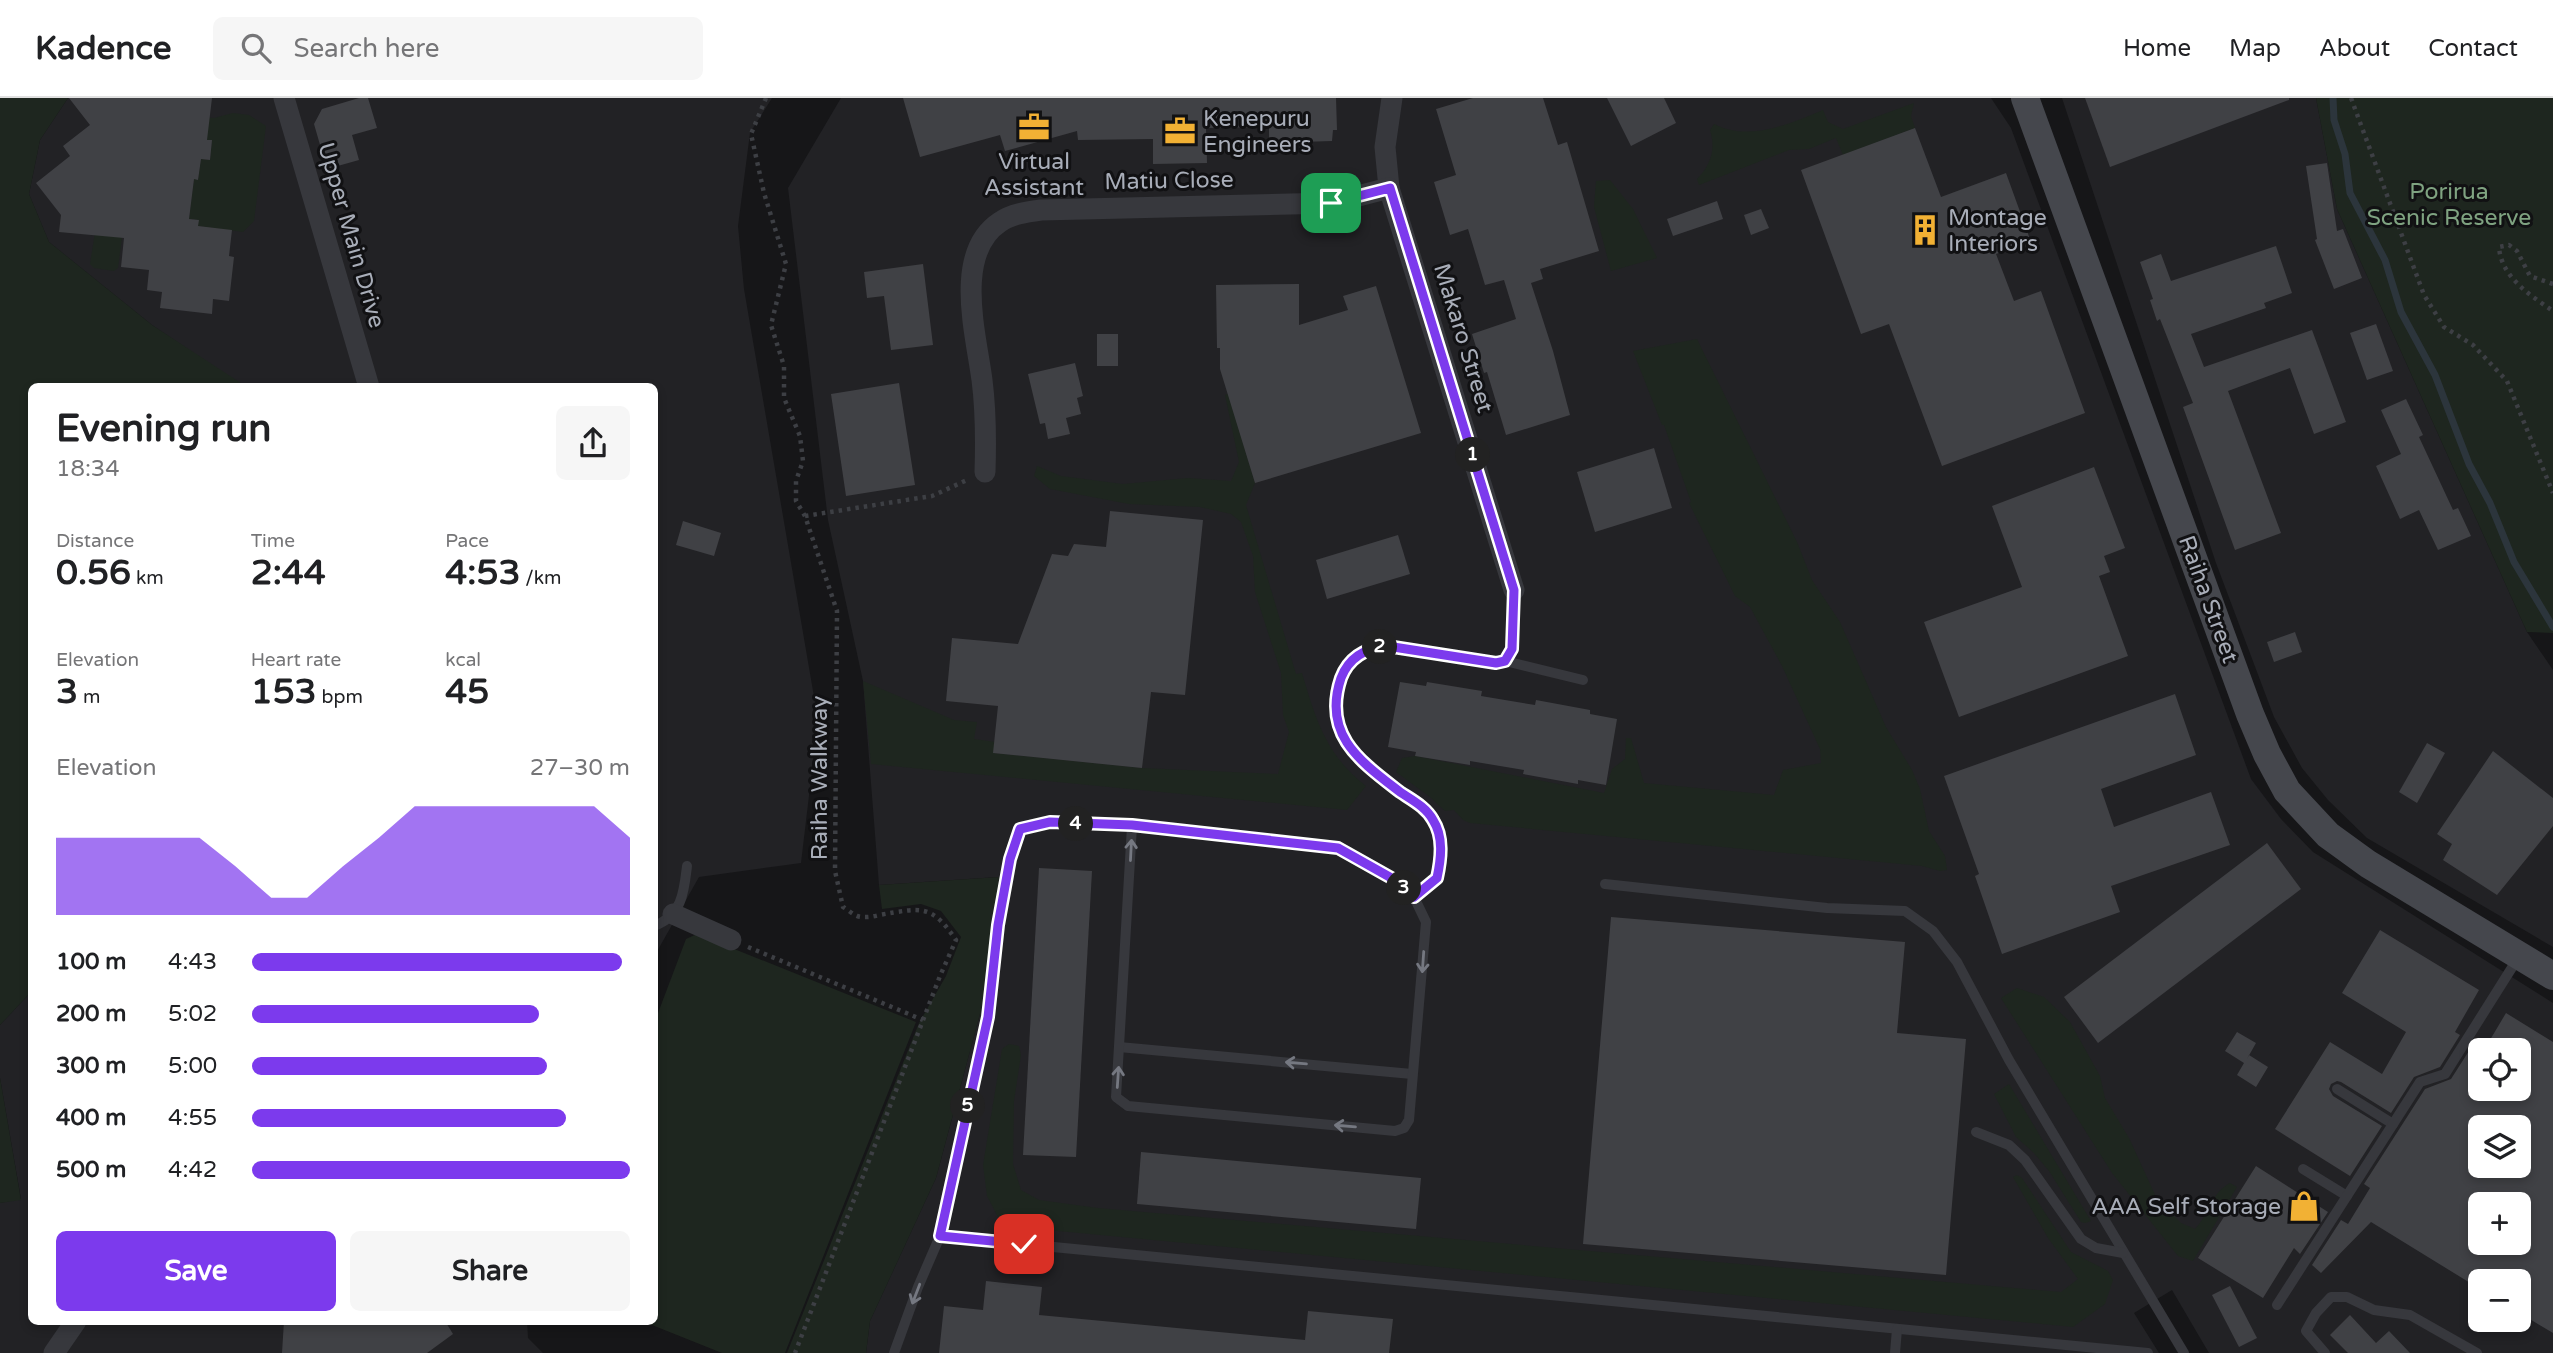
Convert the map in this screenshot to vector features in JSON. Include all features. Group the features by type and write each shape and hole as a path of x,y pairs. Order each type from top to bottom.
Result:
{"main road":[{"name":"Raiha Street","path":"2025,98 2250,713 2267,754 2287,791 2303,812 2347,850 2553,976"}],"street":[{"name":"Upper Main Drive","path":"285,98 368,383"},
{"name":"Makaro Street","path":"1392,98 1385,147 1390,188 1514,590"},
{"name":"Matiu Close","path":"985,472 986,409 970,284 973,262 980,245 997,223 1020,213 1041,210 1331,203 1390,188"},
{"path":"673,914 731,940"},
{"path":"54,1353 73,1325"}],"lane":[{"path":"1505,661 1512,649 1514,590"},
{"path":"1414,897 1437,878 1440,851 1436,825 1422,807 1356,757 1338,729 1335,709 1344,670 1357,655 1371,648 1387,646 1482,662 1505,661 1583,680"},
{"path":"894,1353 940,1236 988,1017 998,925 1010,859 1020,829 1050,822 1132,825 1338,848 1395,880 1414,897 1426,922 1409,1120 1404,1128 1395,1131 1128,1106 1116,1097 1132,825"},
{"path":"658,925 668,921 684,895 687,866"},
{"path":"1605,884 1827,908 1905,911 1933,931 1957,962 2009,1060 2184,1353"},
{"path":"2277,1305 2420,1082 2445,1074 2519,955"},
{"path":"1119,1047 1412,1074"},
{"path":"2337,1089 2393,1124"},
{"path":"1976,1132 2009,1145 2025,1160 2081,1239 2096,1248 2123,1253"},
{"path":"2303,1169 2347,1196"},
{"path":"940,1236 2148,1353"},
{"path":"2325,1353 2306,1331 2316,1313 2331,1297 2347,1297 2374,1310 2410,1315 2477,1353"},
{"path":"1895,1353 1897,1329"}],"path":[{"name":"Raiha Walkway","path":"766,98 751,134 764,193 786,264 771,324 784,366 784,398 800,436 803,461 796,481 796,501 805,516 837,611 835,871 842,907 857,916 869,917 907,910 926,910 942,919 956,940 795,1353"},
{"path":"2351,98 2424,295 2444,327 2473,345 2507,381 2553,493"},
{"path":"2553,284 2530,276 2510,245 2499,247 2500,261 2509,275 2553,311"},
{"path":"805,516 932,496 985,472"},
{"path":"731,940 923,1020"}],"shaded area":[{"path":"68,98 772,98 750,133 738,226 744,289 818,720 801,863 699,877 658,950 658,383 238,383 152,325 49,242 29,194 40,140"},
{"path":"841,98 1991,98 2011,128 2251,779 2281,819 2313,852 2553,1003 2553,1353 2209,1353 2172,1290 2134,1313 2159,1353 866,1353 870,1321 936,1178 985,995 998,877 879,885 863,681 828,520 788,188"},
{"path":"2062,98 2316,98 2337,209 2527,632 2553,670 2553,947 2367,838 2328,800 2302,768 2274,717 2216,563"},
{"path":"28,995 28,1325 527,1325 528,1338 543,1353 0,1353 0,1203 21,1199 0,1078 0,1025"}],"green space":[{"path":"0,98 68,98 40,140 29,194 49,242 152,325 241,383 28,383 28,995 0,1025"},
{"name":"Porirua Scenic Reserve","path":"2316,98 2553,98 2553,633 2527,632 2337,209"},
{"path":"1914,103 1911,116 1915,128 1843,155 1836,138 1809,149 1789,150 1699,185 1697,179 1711,156 1710,130 1714,124 1727,129 1755,131 1797,121 1823,110 1828,122 1843,129"},
{"path":"233,113 249,115 266,126 254,221 243,232 198,226 198,220 189,219 194,179 198,179 201,159 210,160 212,141 199,139 201,117 214,118"},
{"path":"1610,180 1633,209 1657,258 1611,271 1594,207 1596,181"},
{"path":"100,200 126,207 118,268 114,271 94,268 90,264"},
{"path":"1697,339 1797,542 1812,580 1840,622 1886,727 1912,770 1920,789 1929,831 1945,856 1947,870 1470,823 1454,810 1445,811 1396,772 1402,758 1415,756 1604,793 1612,769 1625,759 1626,738 1631,738 1644,783 1774,795 1783,770 1821,763 1820,749 1782,666 1750,607 1735,596 1689,503 1691,502 1664,425 1633,351"},
{"path":"1228,394 1255,483 1246,505 1296,674 1302,673 1312,706 1332,749 1352,774 1366,786 1347,810 871,764 863,681 954,720 977,722 974,739 995,742 994,753 1142,768 1278,774 1289,732 1283,715 1281,673 1255,592 1253,556 1241,522 1231,514 1200,507 1129,504 1050,489 1034,476 1037,466 1061,476 1123,484 1188,478 1231,481 1239,462 1225,395"},
{"path":"999,877 985,995 936,1178 870,1321 866,1353 787,1353 919,1023 946,976 961,937 941,911 921,904 882,909 879,885"},
{"path":"697,934 916,1022 785,1353 722,1353 652,1325 658,1325 658,1013 686,939"},
{"path":"2017,988 2044,997 2070,1022 2100,1076 2105,1098 2129,1138 2157,1199 2181,1223 2195,1229 2224,1187 2230,1183 2237,1187 2193,1261 2178,1256 2112,1173 2001,998"},
{"path":"1009,1044 1019,1046 1021,1055 1014,1101 1013,1164 1021,1190 1039,1200 1098,1208 2061,1292 2078,1279 2048,1238 2013,1177 2017,1175 2022,1178 2071,1252 2108,1271 2113,1280 2105,1304 2073,1327 1037,1229 998,1217 987,1196 983,1165 1002,1049"},
{"path":"0,1078 21,1200 0,1203"},
{"path":"2009,1084 2091,1221 2081,1222 2049,1171 2016,1137 1994,1094"}],"building":[{"path":"69,98 212,98 207,140 212,140 210,160 201,159 198,180 194,179 189,219 199,220 198,226 232,230 229,256 234,257 229,301 213,299 212,314 160,308 162,292 147,290 149,270 121,267 124,238 59,232 61,215 36,183 70,156 63,146 90,125"},
{"path":"368,98 377,128 352,135 359,160 327,169 314,124 322,109"},
{"path":"903,98 1336,98 1337,130 1333,130 1332,141 1269,143 1269,127 1206,128 1207,163 1153,164 1153,139 1078,140 1077,131 1005,151 1000,135 920,157"},
{"path":"1473,98 1543,98 1558,145 1567,142 1599,251 1540,269 1543,279 1531,283 1570,415 1506,435 1472,334 1516,319 1504,280 1485,285 1468,229 1450,235 1434,182 1456,175 1436,109"},
{"path":"1607,98 1664,98 1676,123 1631,146"},
{"path":"2085,98 2289,98 2289,100 2110,167"},
{"path":"1915,128 1941,197 2006,173 2031,242 1996,254 2014,301 2041,291 2085,413 1942,466 1889,324 1861,334 1801,170"},
{"path":"2327,163 2337,231 2343,229 2362,278 2334,289 2315,240 2317,239 2306,166"},
{"path":"1717,201 1723,219 1673,236 1667,219"},
{"path":"1761,209 1769,228 1751,235 1744,215"},
{"path":"2276,246 2292,293 2264,303 2266,308 2191,334 2204,367 2312,330 2346,422 2314,434 2290,368 2228,391 2281,533 2235,550 2183,407 2193,403 2160,319 2157,321 2150,300 2153,299 2140,262 2161,254 2171,281"},
{"path":"923,264 933,345 891,350 884,296 867,298 864,272"},
{"path":"1299,284 1299,325 1348,310 1343,296 1376,286 1421,433 1255,483 1220,369 1216,285"},
{"path":"2376,324 2393,371 2367,380 2350,333"},
{"path":"1097,334 1118,334 1118,366 1097,366"},
{"path":"1075,363 1083,396 1077,398 1081,414 1066,418 1070,434 1048,439 1045,423 1040,424 1028,374"},
{"path":"899,383 915,485 846,496 831,394"},
{"path":"2406,399 2423,435 2419,437 2453,510 2458,508 2471,536 2438,550 2419,510 2400,519 2376,466 2401,454 2381,410"},
{"path":"1654,448 1672,508 1595,532 1577,472"},
{"path":"2094,467 2125,548 2104,556 2110,572 2099,576 2128,656 1959,717 1924,622 2022,587 1992,506"},
{"path":"1110,511 1203,520 1185,695 1151,692 1142,768 993,753 998,706 946,701 952,638 1018,644 1052,554 1068,556 1074,544 1106,547"},
{"path":"683,521 721,533 714,556 676,545"},
{"path":"1398,535 1410,574 1327,599 1316,560"},
{"path":"2295,632 2302,652 2274,662 2267,642"},
{"path":"1400,682 1426,686 1427,682 1482,691 1481,696 1535,705 1536,700 1590,710 1590,714 1617,719 1606,785 1578,780 1578,784 1523,774 1524,770 1470,761 1470,765 1415,756 1416,752 1388,747"},
{"path":"2175,694 2196,755 2101,789 2114,827 2211,792 2230,845 2111,886 2120,912 2002,954 1975,876 1979,874 1944,776"},
{"path":"2427,743 2445,753 2417,803 2399,792"},
{"path":"2493,751 2553,798 2553,826 2497,895 2443,860 2452,844 2437,834"},
{"path":"2267,843 2301,889 2098,1043 2064,997"},
{"path":"1039,868 1092,871 1076,1157 1023,1155"},
{"path":"1611,917 1905,942 1897,1033 1966,1039 1946,1275 1583,1244"},
{"path":"2380,930 2479,990 2455,1032 2460,1035 2440,1067 2414,1077 2391,1113 2341,1082 2331,1084 2329,1089 2333,1096 2382,1126 2350,1176 2275,1129 2330,1042 2382,1074 2406,1032 2342,993"},
{"path":"2506,1013 2553,1042 2553,1333 2531,1320 2531,1269 2468,1269 2468,1282 2371,1222 2321,1273 2312,1265 2341,1220 2348,1224 2370,1188 2364,1184 2425,1089 2451,1079 2468,1052 2468,1101 2531,1101 2531,1038 2491,1038"},
{"path":"2237,1032 2256,1043 2249,1055 2268,1067 2256,1087 2237,1075 2244,1063 2225,1051"},
{"path":"1141,1152 1421,1178 1416,1229 1137,1204"},
{"path":"2256,1166 2328,1212 2300,1254 2294,1248 2263,1298 2198,1258"},
{"path":"986,1281 1042,1287 1039,1315 1305,1340 1308,1311 1393,1319 1389,1353 939,1353 944,1306 983,1310"},
{"path":"2230,1286 2257,1338 2239,1347 2212,1295"},
{"path":"2350,1315 2376,1343 2389,1331 2410,1353 2348,1353 2330,1335"},
{"path":"284,1325 447,1325 453,1334 427,1353 282,1353"}],"waterway":[{"path":"2333,98 2334,120 2345,154 2350,193 2385,260 2401,312 2435,375 2469,464 2490,503 2514,562 2553,627"}],"place":[{"name":"Virtual Assistant","path":"1034,127"},
{"name":"Kenepuru Engineers","path":"1180,131"},
{"name":"Montage Interiors","path":"1925,230"},
{"name":"AAA Self Storage","path":"2304,1206"}],"route":[{"path":"1024,1244 940,1236 988,1017 998,925 1010,859 1020,829 1050,822 1132,825 1338,848 1395,880 1414,897 1437,878 1440,839 1436,825 1422,807 1356,757 1338,729 1335,709 1344,670 1357,655 1371,648 1387,646 1496,663 1505,661 1512,649 1514,590 1390,188 1331,203"}]}
